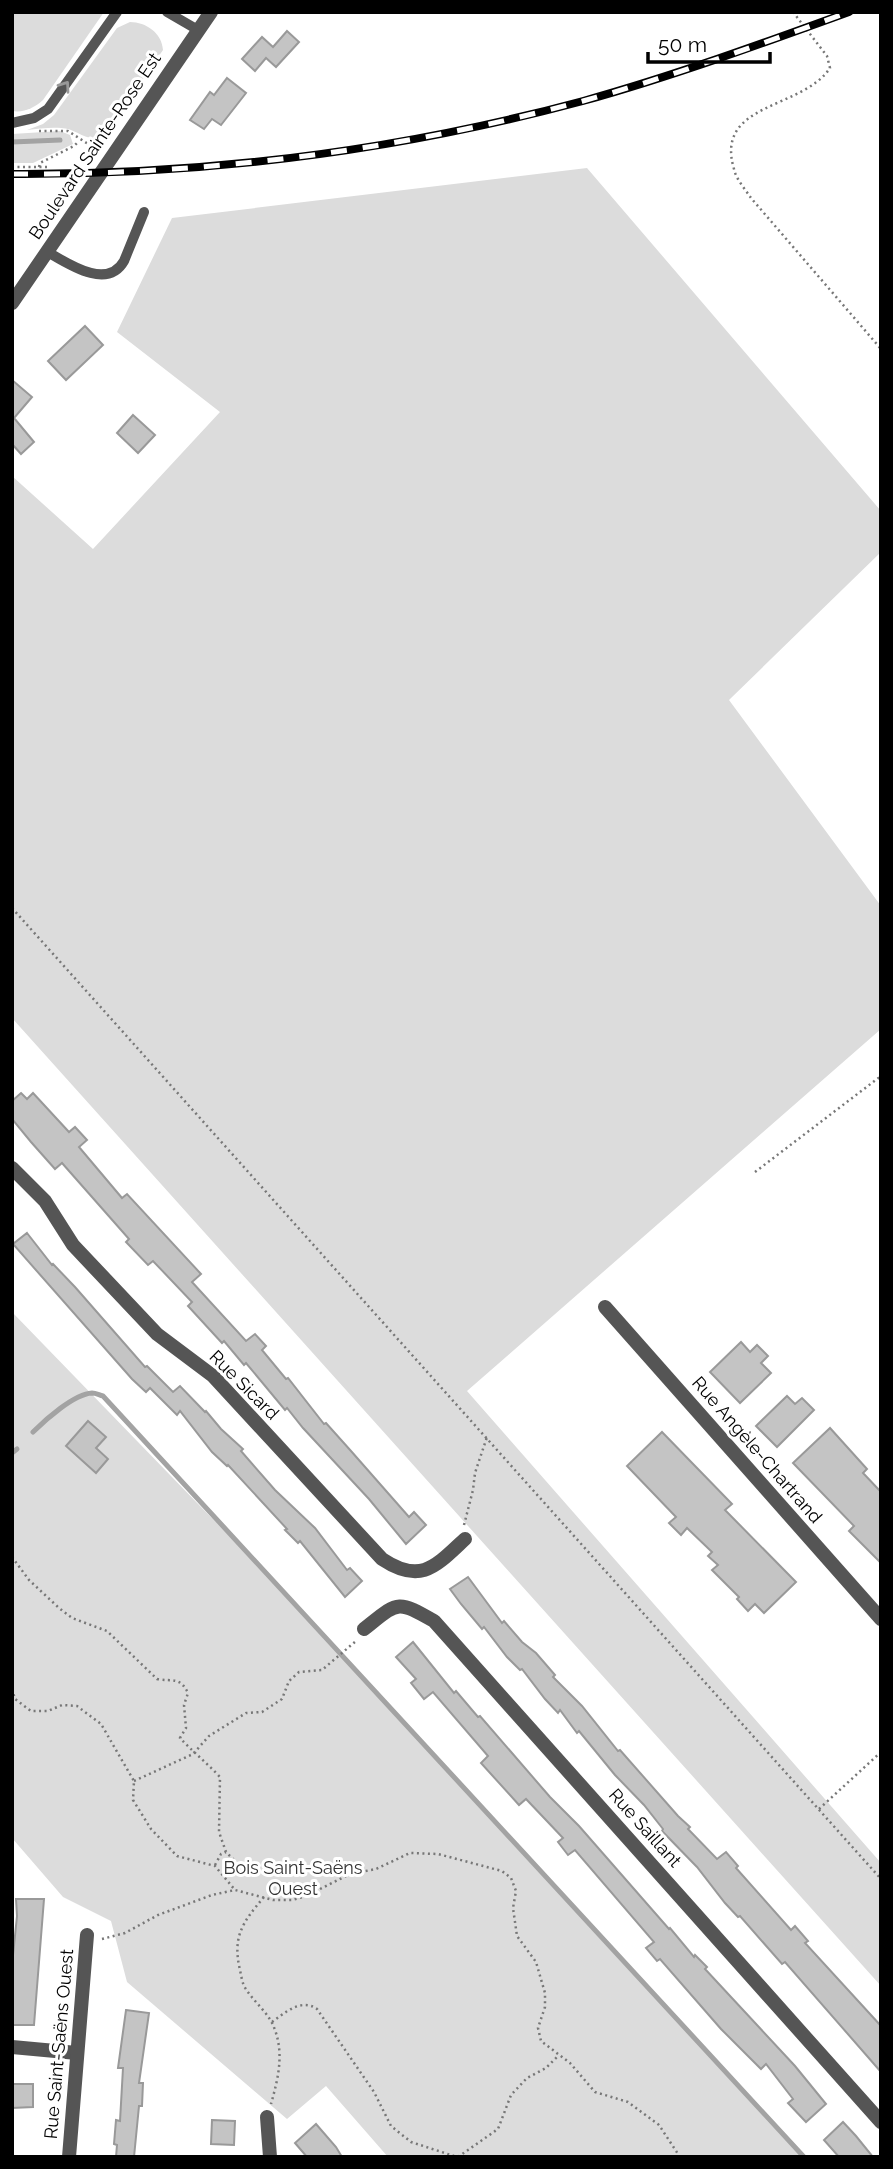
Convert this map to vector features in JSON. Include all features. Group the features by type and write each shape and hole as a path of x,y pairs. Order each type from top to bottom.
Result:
{"street":[{"name":"Boulevard Sainte-Rose Est","path":"12,303 211,12"},
{"name":"Rue Sicard","path":"12,1168 45,1200 73,1245 156,1334 213,1376 382,1559 399,1570 419,1573 441,1562 466,1539"},
{"name":"Rue Angèle-Chartrand","path":"605,1307 881,1619"},
{"name":"Rue Saillant","path":"364,1629 391,1608 407,1605 434,1621 881,2122"},
{"name":"Rue Saint-Saëns Ouest","path":"69,2157 87,1938"},
{"path":"12,2047 77,2053"},
{"path":"267,2117 270,2157"}],"lane":[{"path":"12,123 34,118 48,109 117,12"},
{"path":"167,12 198,30"},
{"path":"47,251 89,272 110,274 121,267 144,212"}],"path":[{"path":"793,12 827,56 830,68 812,87 750,115 737,130 731,146 734,171 751,198 881,349"},
{"path":"27,132 63,130 96,149"},
{"path":"39,167 40,163 74,146 79,140"},
{"path":"12,167 47,167"},
{"path":"12,908 881,1879"},
{"path":"755,1172 881,1076"},
{"path":"466,1539 463,1530 475,1473 487,1437"},
{"path":"12,1499 12,1506"},
{"path":"12,1557 29,1580 72,1618 107,1630 157,1679 176,1679 182,1683 188,1693 184,1705 187,1722 180,1738 193,1754 206,1762 220,1777 219,1832 226,1852 233,1859 234,1867 225,1876"},
{"path":"134,1781 193,1754 209,1737 246,1713 262,1712 282,1699 289,1681 299,1672 322,1670 356,1642 364,1629"},
{"path":"12,1689 15,1699 31,1711 48,1711 62,1705 77,1706 101,1724 134,1781 132,1800 151,1829 177,1856 215,1866 236,1890"},
{"path":"819,1809 881,1752"},
{"path":"215,1866 216,1859 226,1852"},
{"path":"87,1938 111,1938 158,1915 212,1895 236,1890 284,1902 306,1896 350,1874 376,1869 410,1853 438,1854 502,1871 511,1878 516,1891 513,1908 517,1936 536,1962 545,1993 545,2007 538,2028 541,2041 570,2063 595,2092 628,2102 659,2125 680,2157"},
{"path":"264,1897 246,1919 237,1937 237,1957 244,1985 272,2022 280,2050 279,2072 267,2117"},
{"path":"272,2022 303,2004 317,2009 374,2092 391,2126 411,2143 457,2157 498,2129 511,2095 527,2078 545,2068 559,2055"}],"green space":[{"path":"12,12 104,12 43,100 32,108 21,111 12,111"},
{"path":"130,22 142,24 152,30 160,38 163,50 109,128 106,127 103,135 92,138 61,128 27,130 43,124 54,115 117,28"},
{"path":"60,131 70,135 73,144 33,163 12,163 12,134"},
{"path":"587,168 881,511 881,552 729,700 881,906 881,1029 467,1391 881,1863 881,1986 12,1018 12,476 93,549 220,412 117,332 172,218"},
{"name":"Bois Saint-Saëns Ouest","path":"12,1312 329,1639 802,2157 388,2157 326,2086 287,2119 127,1982 111,1921 63,1897 12,1838"}],"building":[{"path":"287,31 299,42 276,67 266,58 255,71 242,59 262,37 273,47"},
{"path":"227,78 246,93 221,125 212,119 204,129 190,120 210,92 214,95"},
{"path":"85,326 103,345 66,380 48,361"},
{"path":"12,380 32,397 14,418 34,442 21,454 12,444"},
{"path":"133,415 155,435 138,453 117,433"},
{"path":"21,1093 27,1099 33,1093 69,1132 75,1127 87,1140 79,1147 122,1198 127,1194 201,1274 192,1282 246,1341 255,1334 266,1346 262,1350 324,1424 326,1423 409,1517 414,1512 426,1525 406,1544 246,1363 244,1365 188,1306 192,1302 153,1261 148,1265 126,1242 129,1239 62,1163 55,1169 31,1142 12,1119 12,1101"},
{"path":"27,1233 52,1265 75,1287 145,1367 173,1392 180,1386 206,1411 243,1449 241,1451 275,1490 315,1528 347,1570 350,1568 362,1581 345,1597 300,1541 298,1543 285,1530 287,1529 228,1465 212,1452 180,1411 177,1415 150,1388 146,1392 132,1379 13,1244"},
{"path":"741,1342 750,1352 757,1345 768,1356 761,1363 771,1373 740,1403 710,1372"},
{"path":"787,1396 795,1404 802,1398 814,1410 777,1447 756,1426"},
{"path":"88,1421 106,1437 96,1448 108,1459 96,1473 66,1446"},
{"path":"830,1428 867,1469 863,1473 881,1492 881,1563 849,1531 854,1526 793,1463"},
{"path":"662,1432 732,1504 725,1510 796,1582 764,1613 755,1604 748,1611 737,1599 739,1597 712,1570 718,1565 708,1556 712,1552 687,1528 681,1535 669,1523 676,1517 627,1466"},
{"path":"468,1577 502,1623 504,1621 522,1642 536,1653 555,1675 553,1677 582,1706 618,1751 620,1750 690,1827 688,1829 717,1859 726,1852 738,1866 736,1868 791,1930 795,1926 808,1941 805,1943 881,2026 881,2072 785,1962 782,1964 725,1903 579,1731 577,1733 560,1710 558,1713 522,1669 507,1657 484,1627 482,1629 461,1604 450,1589"},
{"path":"413,1642 454,1693 456,1691 478,1717 480,1716 694,1957 695,1955 707,1967 705,1969 795,2066 826,2104 806,2122 788,2103 793,2099 766,2064 761,2069 721,2029 660,1959 657,1961 646,1948 654,1942 575,1850 568,1855 558,1842 563,1838 526,1799 519,1805 481,1763 488,1756 433,1692 424,1699 411,1683 416,1679 396,1657"},
{"path":"16,1899 44,1899 34,2025 12,2025"},
{"path":"126,2010 149,2013 139,2083 143,2083 142,2106 139,2106 134,2157 116,2157 117,2145 114,2144 116,2120 120,2121 123,2068 118,2068"},
{"path":"12,2084 33,2084 33,2107 12,2108"},
{"path":"212,2120 235,2121 234,2145 211,2144"},
{"path":"843,2122 873,2157 839,2157 824,2140"},
{"path":"316,2124 342,2157 307,2157 295,2143"}],"waterway":[{"path":"12,142 60,140"},
{"path":"33,1432 60,1408 77,1398 92,1393 103,1396 804,2157"},
{"path":"12,1453 17,1449"}],"railway":[{"path":"12,174 228,165 300,157 442,134 513,119 617,91 849,12"}]}
